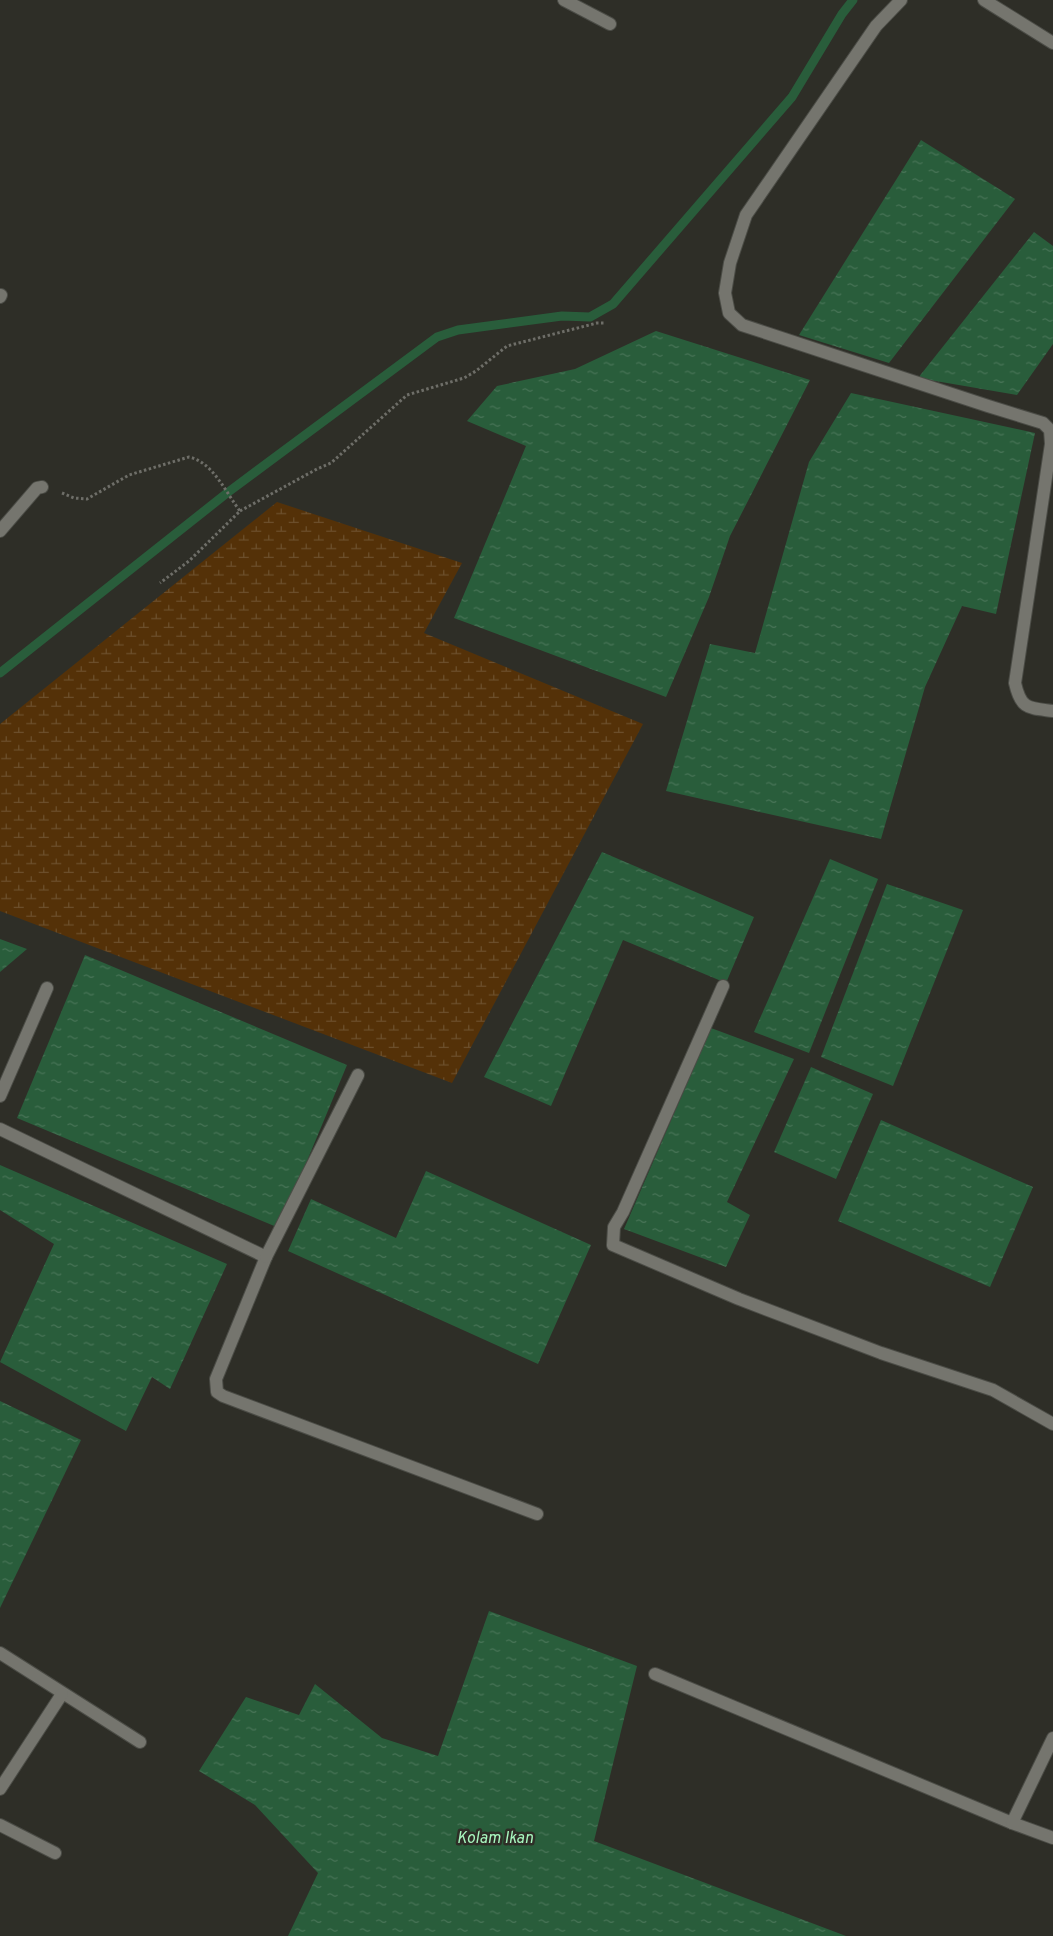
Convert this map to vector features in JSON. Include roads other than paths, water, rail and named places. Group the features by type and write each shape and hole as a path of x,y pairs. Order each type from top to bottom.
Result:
{"street":[{"path":"564,0 610,24"},
{"path":"901,0 876,26 746,215 730,263 725,293 729,313 742,325 1043,423 1050,430 1051,444 1015,683 1018,699 1030,708 1053,711"},
{"path":"984,0 1053,44"},
{"path":"0,531 37,488 42,487"},
{"path":"723,986 623,1212 614,1227 613,1245 739,1299 881,1352 993,1390 1053,1424"},
{"path":"0,1096 47,988"},
{"path":"358,1075 266,1257 216,1380 217,1392 232,1400 537,1514"},
{"path":"0,1129 266,1257"},
{"path":"0,1654 140,1742"},
{"path":"655,1674 1012,1823 1053,1838"},
{"path":"0,1789 62,1694"},
{"path":"1012,1823 1053,1738"},
{"path":"0,1825 55,1854"}],"water":[{"path":"921,140 1015,199 889,363 799,335"},
{"path":"1034,232 1053,246 1053,344 1017,395 918,378"},
{"path":"656,331 810,380 730,536 709,597 666,697 454,618 526,446 467,421 497,386 575,369"},
{"path":"851,393 1035,433 996,614 962,606 925,687 881,839 666,791 710,644 755,653 809,462"},
{"path":"602,852 754,917 726,983 623,940 551,1106 484,1077"},
{"path":"830,859 878,879 809,1053 754,1032"},
{"path":"887,884 963,910 893,1086 821,1057"},
{"path":"0,939 27,949 0,972"},
{"path":"85,955 347,1065 279,1228 17,1118"},
{"path":"711,1028 794,1059 727,1202 750,1215 726,1267 624,1229"},
{"path":"811,1067 873,1094 836,1179 774,1152"},
{"path":"881,1120 1033,1187 990,1287 838,1221"},
{"path":"0,1165 227,1264 170,1389 152,1377 126,1431 0,1362 54,1244 0,1210"},
{"path":"426,1171 591,1245 538,1364 288,1251 311,1199 396,1238"},
{"path":"0,1401 81,1440 0,1608"},
{"name":"Kolam Ikan","path":"489,1611 637,1666 594,1841 846,1936 288,1936 318,1873 255,1805 199,1771 246,1697 299,1715 315,1684 382,1738 438,1756"}],"waterway":[{"path":"0,673 227,493 437,337 458,330 562,316 590,317 613,304 792,97 842,14 853,0"}]}
